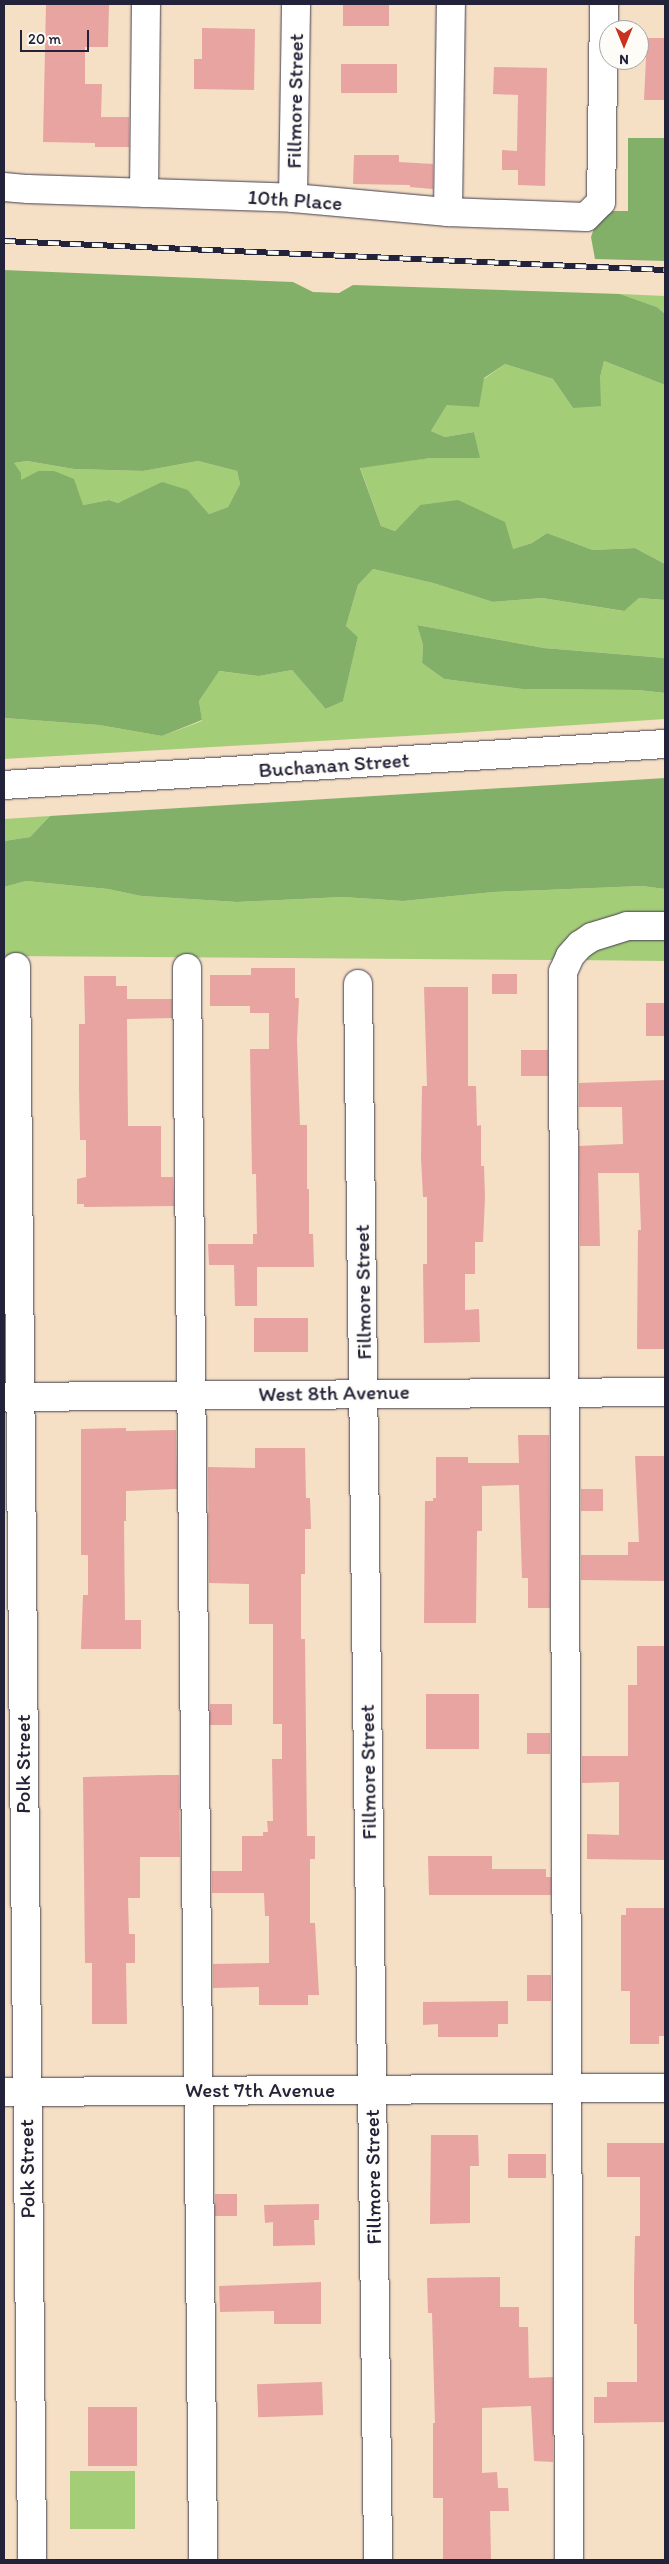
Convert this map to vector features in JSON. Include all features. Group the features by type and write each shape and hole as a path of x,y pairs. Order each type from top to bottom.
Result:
{"street":[{"path":"144,193 146,4"},
{"name":"Fillmore Street","path":"293,198 296,4"},
{"path":"448,212 451,4"},
{"name":"10th Place","path":"4,187 293,198 448,212 586,217 601,202 604,4"},
{"name":"Buchanan Street","path":"4,785 665,744"},
{"path":"569,2560 569,2087 563,972 570,956 592,936 627,926 665,926"},
{"name":"Polk Street","path":"16,967 12,1397 14,2024 32,2560"},
{"path":"187,968 203,2560"},
{"name":"Fillmore Street","path":"358,984 378,2560"},
{"name":"West 8th Avenue","path":"12,1397 364,1392 665,1392"},
{"name":"West 7th Avenue","path":"15,2092 569,2087 665,2088"}],"green space":[{"path":"628,138 665,138 665,261 595,259 591,237 600,211 628,211"},
{"path":"4,270 293,282 313,292 339,293 353,285 620,294 657,307 665,314 665,385 604,361 600,378 601,406 573,408 553,379 505,364 484,378 479,407 447,405 431,431 445,437 474,432 480,458 431,458 360,468 381,526 395,531 420,505 458,500 505,522 513,549 532,543 547,533 593,550 635,548 665,564 665,600 639,598 624,611 542,598 493,602 433,583 373,569 358,585 346,626 358,637 343,701 326,709 292,670 259,676 219,671 199,701 202,720 162,736 99,725 4,718","holes":["27,461 74,469 143,471 198,461 237,471 240,484 228,507 209,514 188,490 162,482 118,503 109,500 83,505 74,479 54,471 38,471 21,480 21,473 14,463"]},
{"path":"620,294 665,296 665,314 657,307"},
{"path":"604,361 665,385 665,564 635,548 593,550 547,533 532,543 513,549 420,505 395,531 381,526 360,467 431,458 479,458 474,432 445,437 431,431 447,405 505,364 553,379 573,408 600,378"},
{"path":"27,461 74,469 143,471 198,461 237,471 240,484 228,507 209,514 188,490 139,494 118,503 109,500 83,505 54,471 38,471 21,481 14,463"},
{"path":"373,569 433,583 493,602 542,598 623,611 639,598 665,600 665,658 544,648 417,625 423,645 422,663 444,679 522,689 638,690 665,693 665,719 4,759 4,718 99,725 162,736 202,721 199,701 218,671 259,676 292,670 327,709 343,700 358,637 346,626 358,585"},
{"path":"417,625 544,648 665,658 665,693 638,690 522,689 444,679 422,663 423,645"},
{"path":"665,778 665,889 642,886 494,892 403,901 343,897 237,902 141,896 108,889 26,881 4,887 4,841 30,837 50,816"},
{"path":"50,816 30,837 4,841 4,819"},
{"path":"26,881 108,889 141,896 237,902 343,897 403,901 494,892 642,886 665,889 665,920 567,945 552,960 4,956 4,887"},
{"path":"665,931 665,961 572,960 584,950"},
{"path":"70,2471 135,2471 135,2529 70,2529"}],"building":[{"path":"46,4 109,4 108,47 85,47 85,84 102,84 101,117 129,117 129,147 95,147 95,143 43,142"},
{"path":"343,4 389,4 389,26 343,26"},
{"path":"202,28 255,29 254,90 194,89 194,59 202,59"},
{"path":"649,38 665,38 665,100 644,100 645,70 649,70"},
{"path":"341,64 397,64 397,93 341,93"},
{"path":"494,67 547,68 545,186 518,185 518,170 502,170 502,150 517,151 518,95 493,94"},
{"path":"354,155 399,155 399,162 433,164 433,189 410,187 410,185 353,184"},
{"path":"251,968 295,968 295,998 299,998 297,1040 300,1125 307,1125 309,1234 313,1234 314,1267 257,1267 257,1306 235,1306 234,1265 209,1265 208,1244 253,1244 253,1234 257,1234 256,1174 252,1174 250,1049 269,1049 269,1013 250,1013 250,1006 210,1006 210,975 251,975"},
{"path":"492,974 517,974 517,994 492,994"},
{"path":"84,976 116,976 116,986 127,986 127,999 172,999 172,1018 127,1019 128,1126 161,1126 161,1177 173,1177 174,1206 84,1207 84,1204 77,1204 77,1179 86,1177 86,1140 80,1140 79,1088 79,1024 85,1024"},
{"path":"424,987 468,987 468,1086 476,1086 477,1126 481,1125 481,1166 484,1166 485,1197 483,1242 475,1242 475,1274 465,1274 465,1310 479,1309 480,1342 424,1343 423,1264 427,1264 427,1197 423,1197 421,1158 422,1086 427,1086"},
{"path":"646,1003 665,1003 665,1036 646,1036"},
{"path":"521,1050 548,1050 548,1076 521,1076"},
{"path":"665,1080 665,1349 637,1349 638,1230 641,1230 639,1173 598,1173 600,1246 580,1246 579,1146 623,1144 622,1107 579,1107 579,1083"},
{"path":"254,1318 308,1318 308,1352 254,1352"},
{"path":"126,1428 126,1431 176,1430 177,1489 126,1491 126,1521 124,1521 125,1620 141,1620 141,1649 81,1649 83,1595 88,1595 88,1555 81,1555 81,1429"},
{"path":"518,1435 549,1435 550,1608 528,1608 528,1578 522,1578 519,1485 482,1486 482,1531 477,1531 476,1623 424,1623 425,1501 433,1501 433,1498 436,1498 436,1457 468,1457 468,1463 519,1463"},
{"path":"255,1448 305,1448 306,1498 310,1498 311,1529 305,1529 305,1574 301,1574 301,1639 305,1639 307,1836 315,1836 315,1859 310,1859 310,1923 315,1923 319,1995 308,1995 308,2005 259,2005 259,1987 213,1988 213,1964 269,1963 269,1916 265,1916 264,1893 212,1893 212,1871 242,1871 242,1836 263,1836 263,1832 268,1832 267,1821 273,1821 272,1759 282,1759 282,1724 273,1724 273,1624 249,1624 249,1584 209,1583 208,1467 255,1468"},
{"path":"635,1456 665,1456 665,1581 581,1580 581,1555 628,1555 628,1542 639,1542"},
{"path":"581,1489 603,1489 603,1511 581,1511"},
{"path":"637,1646 665,1646 665,1860 587,1859 587,1834 619,1835 619,1782 582,1783 582,1756 628,1756 628,1685 637,1685"},
{"path":"426,1694 479,1694 479,1749 426,1749"},
{"path":"210,1704 232,1704 232,1725 210,1725"},
{"path":"527,1733 550,1733 550,1754 527,1754"},
{"path":"179,1775 180,1857 140,1857 140,1898 128,1898 129,1934 135,1934 135,1963 126,1963 127,2024 92,2024 92,1963 85,1963 83,1777"},
{"path":"428,1856 492,1856 492,1869 546,1869 546,1877 551,1877 551,1895 429,1895"},
{"path":"626,1908 665,1908 665,2036 659,2036 659,2044 630,2044 630,1991 621,1991 621,1915 626,1915"},
{"path":"527,1975 551,1975 551,2001 527,2001"},
{"path":"508,2001 508,2024 498,2024 498,2037 438,2037 438,2024 423,2025 423,2002"},
{"path":"431,2135 478,2135 479,2166 470,2166 470,2223 430,2224"},
{"path":"607,2143 665,2143 665,2422 594,2423 594,2397 607,2397 607,2382 637,2382 637,2324 634,2324 634,2283 635,2236 640,2236 640,2177 607,2177"},
{"path":"508,2154 546,2154 546,2178 508,2178"},
{"path":"215,2194 237,2194 237,2216 215,2216"},
{"path":"319,2204 319,2220 314,2220 315,2245 273,2246 273,2222 265,2223 264,2205"},
{"path":"500,2277 500,2307 519,2307 519,2327 528,2327 529,2378 553,2377 553,2462 534,2461 531,2406 482,2408 482,2473 497,2472 498,2488 508,2488 509,2511 490,2511 491,2560 443,2560 443,2498 433,2498 433,2423 435,2423 432,2313 428,2313 427,2278"},
{"path":"321,2282 321,2324 274,2324 274,2311 220,2312 219,2286"},
{"path":"322,2382 323,2415 258,2417 257,2384"},
{"path":"88,2407 137,2407 137,2466 88,2466"}],"railway":[{"path":"4,241 665,270"}]}
